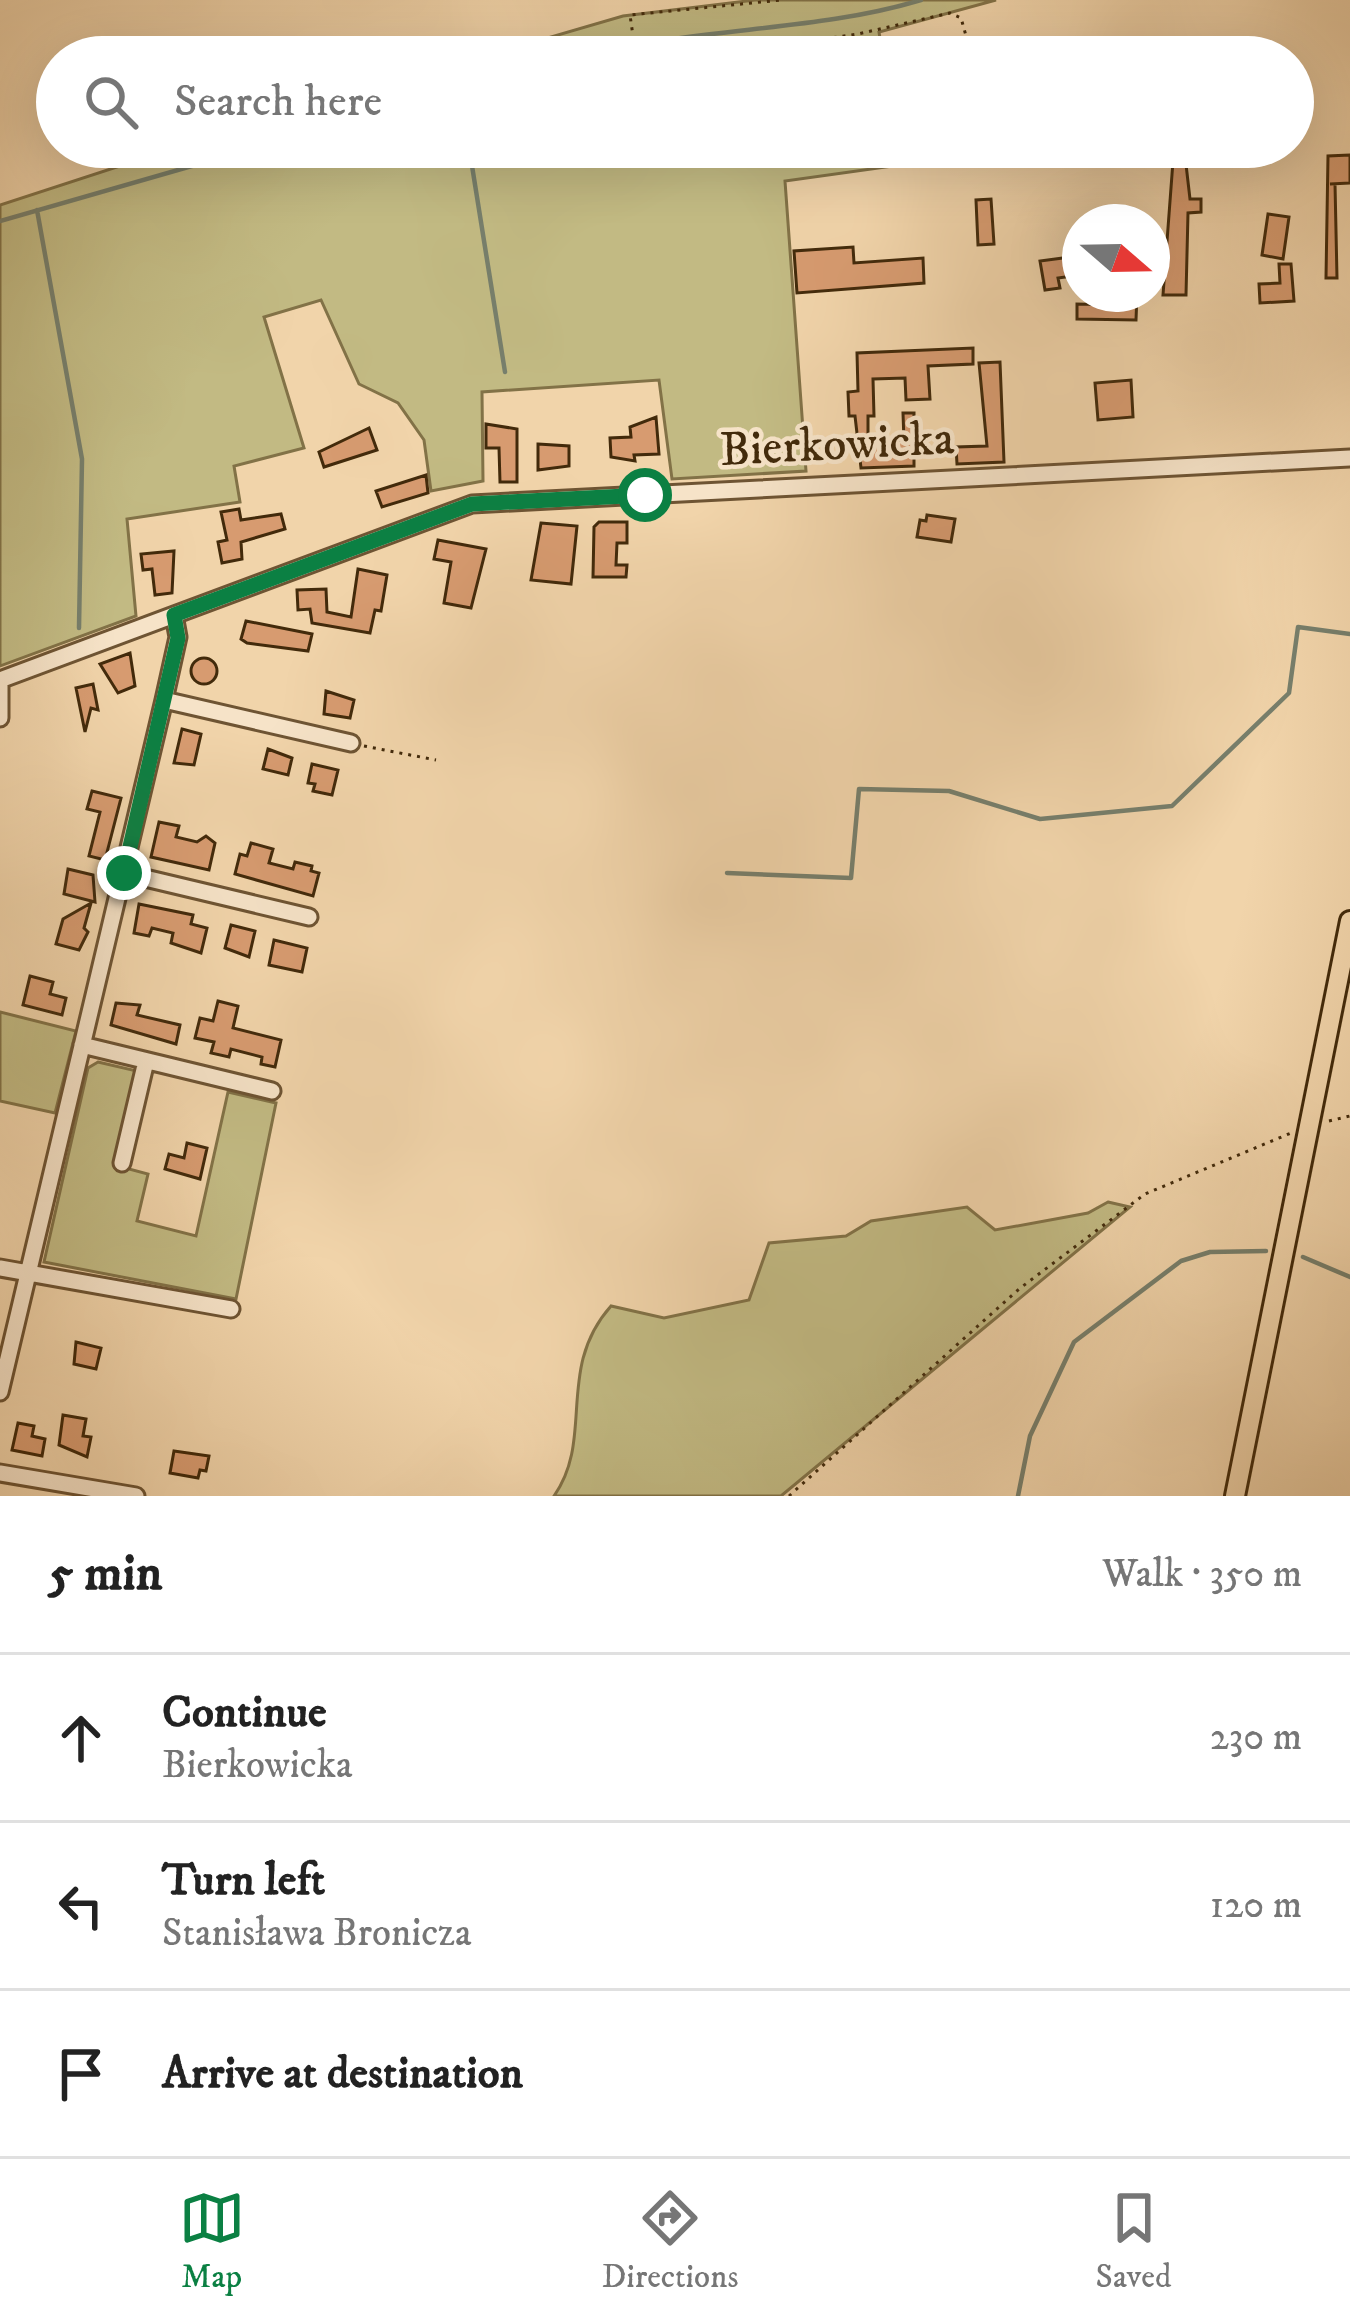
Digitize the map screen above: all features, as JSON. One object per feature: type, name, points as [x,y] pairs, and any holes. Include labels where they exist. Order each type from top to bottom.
[{"type":"main road","points":[[1234,1496],[1350,921]]},
{"type":"street","name":"Bierkowicka","points":[[0,683],[438,514],[492,501],[1350,458]]},
{"type":"street","points":[[0,1392],[178,638],[174,615]]},
{"type":"street","points":[[0,683],[0,718]]},
{"type":"street","points":[[164,700],[351,743]]},
{"type":"street","points":[[124,873],[309,917]]},
{"type":"street","points":[[82,1045],[272,1091]]},
{"type":"street","points":[[122,1163],[146,1061]]},
{"type":"street","points":[[0,1268],[231,1309]]},
{"type":"street","points":[[0,1473],[136,1496]]},
{"type":"path","points":[[633,36],[630,15],[782,0]]},
{"type":"path","points":[[844,36],[950,13],[961,19],[966,36]]},
{"type":"path","points":[[351,743],[436,760]]},
{"type":"path","points":[[789,1496],[1019,1289],[1144,1193],[1310,1126],[1350,1116]]},
{"type":"shaded area","points":[[755,0],[996,0],[879,32],[880,36],[554,36],[623,16]]},
{"type":"shaded area","points":[[114,168],[878,168],[785,181],[806,471],[672,479],[659,380],[482,392],[483,481],[431,491],[424,440],[398,403],[359,384],[321,300],[264,317],[304,448],[234,466],[240,502],[127,519],[136,616],[0,666],[0,205]]},
{"type":"shaded area","points":[[0,1012],[76,1031],[55,1113],[0,1101]]},
{"type":"shaded area","points":[[98,1062],[137,1071],[114,1165],[148,1174],[137,1221],[196,1236],[228,1092],[276,1103],[236,1299],[44,1262],[88,1068]]},
{"type":"shaded area","points":[[1108,1202],[1130,1207],[781,1496],[554,1496],[572,1451],[584,1354],[611,1306],[664,1318],[749,1300],[769,1243],[846,1236],[871,1221],[967,1207],[995,1230],[1088,1213]]},
{"type":"building","points":[[1350,155],[1350,183],[1330,184],[1335,184],[1337,278],[1326,278],[1328,156]]},
{"type":"building","points":[[1172,168],[1186,168],[1190,199],[1201,199],[1201,212],[1188,213],[1186,295],[1170,295]]},
{"type":"building","points":[[991,199],[994,244],[978,245],[976,200]]},
{"type":"building","points":[[1268,214],[1289,217],[1283,259],[1262,255]]},
{"type":"building","points":[[853,247],[854,263],[923,258],[924,283],[797,293],[794,251]]},
{"type":"building","points":[[1062,258],[1060,288],[1045,290],[1040,261]]},
{"type":"building","points":[[1279,264],[1291,264],[1294,301],[1260,303],[1259,284],[1280,283]]},
{"type":"building","points":[[1077,312],[1136,312],[1136,320],[1077,319]]},
{"type":"building","points":[[973,348],[973,364],[928,366],[930,399],[906,400],[905,378],[873,379],[874,416],[868,416],[868,442],[904,441],[903,413],[914,413],[914,466],[861,468],[848,392],[858,391],[857,353]]},
{"type":"building","points":[[1000,362],[1004,462],[957,464],[956,447],[987,446],[979,363]]},
{"type":"building","points":[[1131,380],[1133,417],[1098,420],[1095,383]]},
{"type":"building","points":[[656,417],[659,454],[634,455],[635,461],[611,457],[610,438],[631,437],[630,427]]},
{"type":"building","points":[[486,424],[517,429],[517,482],[500,482],[499,448],[486,448]]},
{"type":"building","points":[[369,428],[377,450],[324,467],[319,452]]},
{"type":"building","points":[[538,444],[569,446],[569,466],[538,470]]},
{"type":"building","points":[[426,475],[428,493],[382,507],[376,491]]},
{"type":"building","points":[[239,509],[241,520],[281,514],[285,529],[241,542],[242,559],[222,563],[218,542],[227,540],[221,512]]},
{"type":"building","points":[[927,515],[955,519],[951,542],[917,537],[920,520],[926,521]]},
{"type":"building","points":[[599,522],[627,522],[627,543],[617,543],[616,565],[627,565],[626,577],[593,577],[594,527]]},
{"type":"building","points":[[541,523],[577,526],[571,584],[531,580]]},
{"type":"building","points":[[438,540],[486,549],[471,608],[444,603],[451,562],[434,559]]},
{"type":"building","points":[[174,551],[172,593],[155,595],[152,569],[143,570],[141,554]]},
{"type":"building","points":[[358,569],[387,575],[381,611],[375,610],[370,633],[312,623],[310,609],[298,610],[297,590],[326,589],[327,612],[351,617]]},
{"type":"building","points":[[246,621],[312,634],[308,651],[247,643],[241,639]]},
{"type":"building","points":[[130,653],[135,686],[118,693],[100,664]]},
{"type":"building","points":[[204,658],[217,671],[204,684],[191,671]]},
{"type":"building","points":[[93,684],[98,710],[91,708],[85,732],[76,688]]},
{"type":"building","points":[[326,691],[354,700],[350,718],[324,714]]},
{"type":"building","points":[[182,729],[201,734],[194,765],[174,763]]},
{"type":"building","points":[[268,749],[292,758],[288,775],[263,769]]},
{"type":"building","points":[[312,764],[338,770],[332,795],[313,791],[315,784],[308,783]]},
{"type":"building","points":[[92,791],[121,798],[105,860],[89,856],[100,812],[87,809]]},
{"type":"building","points":[[159,822],[179,826],[176,837],[197,842],[206,836],[215,843],[209,870],[151,857]]},
{"type":"building","points":[[251,843],[273,849],[269,863],[293,869],[295,862],[312,866],[311,871],[319,873],[313,896],[235,874],[240,854],[247,856]]},
{"type":"building","points":[[68,869],[93,875],[95,902],[64,894]]},
{"type":"building","points":[[91,903],[84,928],[88,932],[79,950],[56,944],[63,919]]},
{"type":"building","points":[[139,904],[193,915],[191,924],[207,928],[201,953],[171,943],[173,933],[152,928],[149,936],[134,933]]},
{"type":"building","points":[[231,925],[255,931],[249,957],[225,948]]},
{"type":"building","points":[[274,940],[307,948],[302,972],[269,965]]},
{"type":"building","points":[[30,976],[53,982],[50,994],[66,998],[62,1015],[23,1005]]},
{"type":"building","points":[[218,1001],[238,1006],[233,1028],[281,1040],[275,1067],[261,1064],[262,1057],[231,1049],[229,1057],[211,1053],[214,1042],[195,1038],[200,1018],[213,1021]]},
{"type":"building","points":[[116,1003],[140,1005],[137,1015],[180,1025],[176,1044],[111,1025]]},
{"type":"building","points":[[187,1143],[207,1148],[200,1179],[165,1169],[169,1154],[184,1158]]},
{"type":"building","points":[[76,1342],[101,1348],[96,1369],[74,1364]]},
{"type":"building","points":[[63,1415],[86,1419],[83,1436],[91,1437],[87,1457],[59,1445]]},
{"type":"building","points":[[18,1423],[34,1426],[32,1436],[45,1439],[42,1456],[12,1450]]},
{"type":"building","points":[[174,1451],[209,1456],[206,1471],[200,1470],[198,1478],[170,1473]]},
{"type":"waterway","points":[[700,36],[838,18],[921,0]]},
{"type":"waterway","points":[[0,221],[185,168]]},
{"type":"waterway","points":[[472,168],[505,372]]},
{"type":"waterway","points":[[37,210],[82,459],[79,628]]},
{"type":"waterway","points":[[727,873],[851,878],[859,789],[949,791],[1040,819],[1172,806],[1289,693],[1298,627],[1350,634]]},
{"type":"waterway","points":[[1018,1496],[1030,1436],[1074,1342],[1181,1261],[1210,1252],[1266,1251]]},
{"type":"waterway","points":[[1303,1257],[1350,1277]]},
{"type":"route","points":[[124,873],[178,638],[174,615],[472,504],[645,495]]}]
